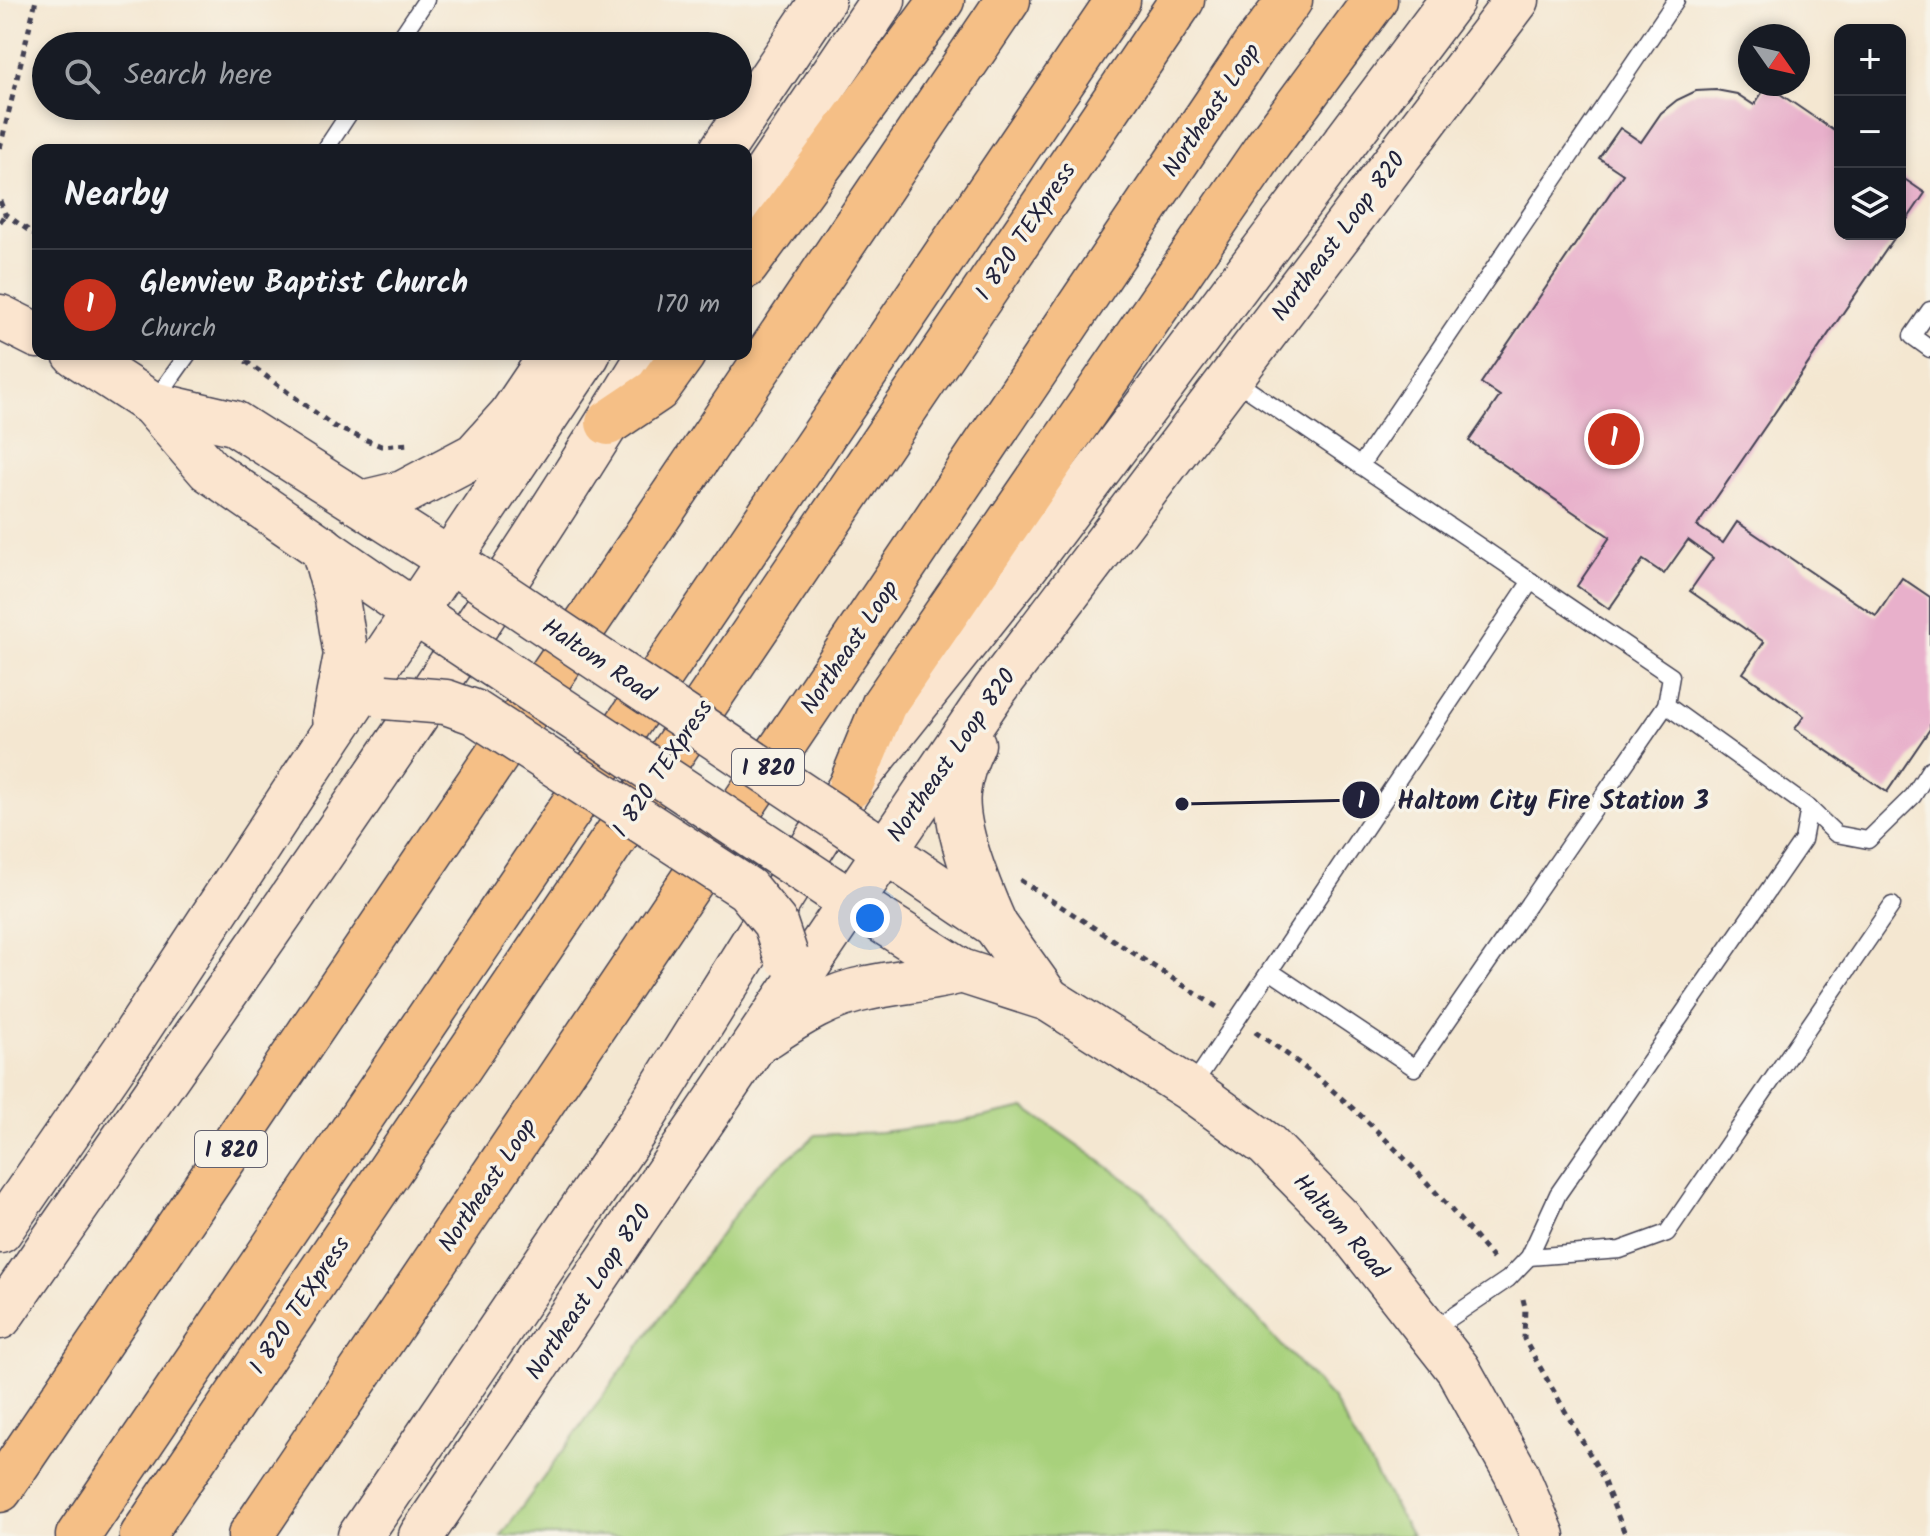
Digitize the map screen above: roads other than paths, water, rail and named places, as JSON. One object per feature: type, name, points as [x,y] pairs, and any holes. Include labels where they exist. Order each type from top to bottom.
[{"type":"highway","points":[[752,258],[942,0]]},
{"type":"highway","name":"I 820","points":[[0,1490],[1008,0]]},
{"type":"highway","points":[[78,1536],[1118,0]]},
{"type":"highway","name":"I 820 TEXpress","points":[[142,1536],[1182,0]]},
{"type":"highway","name":"Northeast Loop","points":[[250,1536],[1236,73],[1290,0]]},
{"type":"highway","points":[[850,787],[884,704],[1268,145],[1375,0]]},
{"type":"highway","points":[[608,423],[657,390],[679,360]]},
{"type":"main road","points":[[752,87],[823,0]]},
{"type":"main road","points":[[752,193],[883,0]]},
{"type":"main road","points":[[360,1536],[640,1123],[850,787],[1020,574],[1452,0]]},
{"type":"main road","name":"Northeast Loop 820","points":[[421,1536],[755,1044],[782,1002],[840,895],[874,844],[994,691],[1517,0]]},
{"type":"main road","points":[[696,144],[721,120]]},
{"type":"main road","points":[[724,144],[733,120]]},
{"type":"main road","points":[[0,317],[32,333]]},
{"type":"main road","name":"Haltom Road","points":[[84,360],[152,404],[209,470],[424,619],[840,895],[961,971],[1048,999],[1190,1089],[1267,1145],[1340,1219],[1458,1369],[1516,1473],[1543,1536]]},
{"type":"main road","points":[[361,503],[403,493],[475,455],[511,415],[548,360]]},
{"type":"main road","points":[[0,1231],[129,1044],[332,734],[424,619],[584,360]]},
{"type":"main road","points":[[0,1317],[381,767],[646,360]]},
{"type":"main road","name":"Haltom Road","points":[[152,404],[234,423],[459,566],[995,925],[1048,999]]},
{"type":"main road","points":[[323,548],[337,599],[346,655],[332,734]]},
{"type":"main road","points":[[994,691],[966,761],[958,795],[964,840],[981,894],[995,925]]},
{"type":"main road","points":[[332,734],[385,697],[446,702],[474,712],[747,889],[775,923],[786,956],[782,1002]]},
{"type":"main road","points":[[755,1044],[795,1017],[831,999],[867,988],[938,978],[961,971]]},
{"type":"lane","points":[[404,32],[426,0]]},
{"type":"lane","points":[[1360,466],[1676,0]]},
{"type":"lane","points":[[329,144],[345,120]]},
{"type":"lane","points":[[1930,310],[1912,336],[1930,349]]},
{"type":"lane","points":[[152,404],[184,360]]},
{"type":"lane","points":[[1231,378],[1671,676],[1666,705],[1415,1068],[1270,971]]},
{"type":"lane","points":[[1190,1089],[1531,581]]},
{"type":"lane","points":[[1666,705],[1809,808],[1836,834],[1868,840],[1913,796],[1930,769]]},
{"type":"lane","points":[[1429,1332],[1508,1279],[1529,1257],[1558,1194],[1803,840],[1809,808]]},
{"type":"lane","points":[[1529,1257],[1620,1250],[1667,1233],[1892,905]]},
{"type":"place","name":"Glenview Baptist Church","points":[[1614,439]]},
{"type":"place","name":"Haltom City Fire Station 3","points":[[1182,804]]}]
